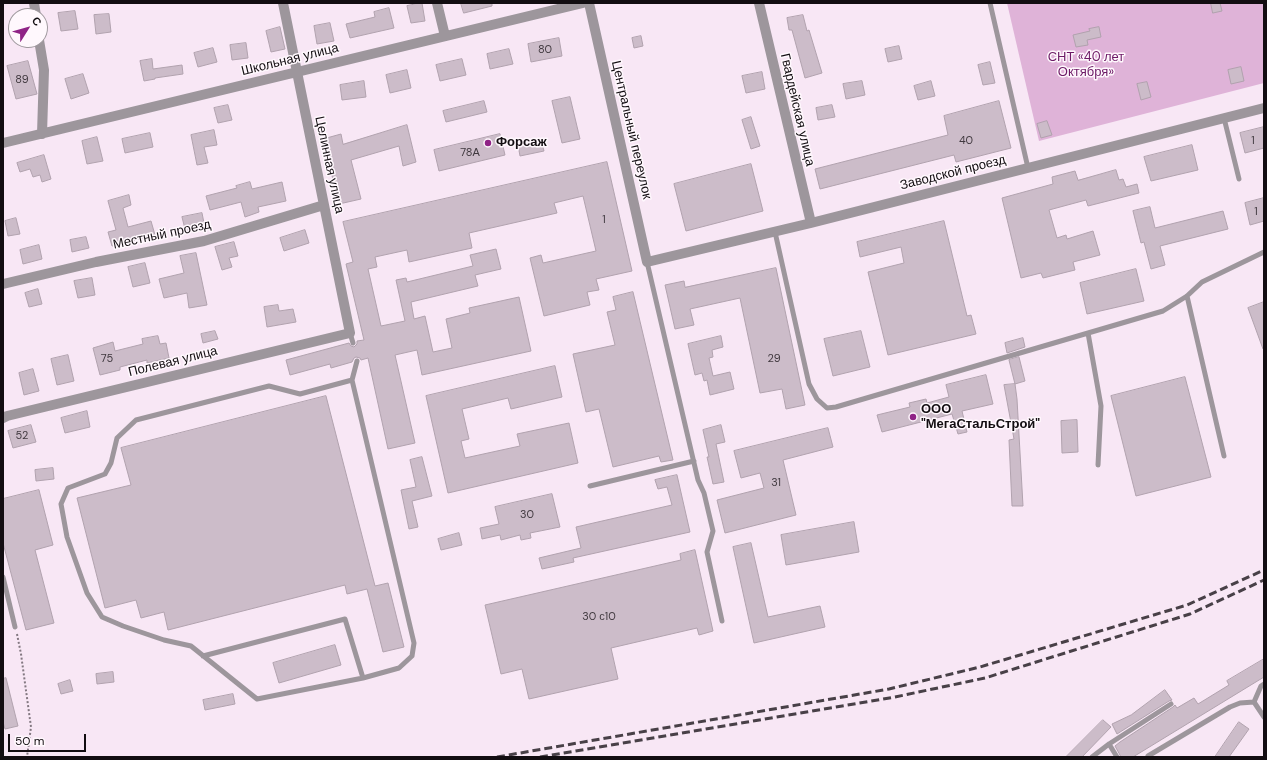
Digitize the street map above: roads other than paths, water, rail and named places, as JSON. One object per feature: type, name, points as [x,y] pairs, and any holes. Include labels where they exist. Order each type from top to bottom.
[{"type":"street","name":"Целинная улица","points":[[283,3],[351,338]]},
{"type":"street","points":[[437,3],[445,36]]},
{"type":"street","name":"Школьная улица","points":[[3,143],[583,3]]},
{"type":"street","name":"Центральный переулок","points":[[589,3],[648,262]]},
{"type":"street","name":"Гвардейская улица","points":[[759,3],[811,223]]},
{"type":"street","points":[[40,48],[44,70],[42,134]]},
{"type":"street","name":"Заводской проезд","points":[[648,262],[775,232],[1264,108]]},
{"type":"street","name":"Местный проезд","points":[[3,284],[96,262],[204,240],[324,206]]},
{"type":"street","name":"Полевая улица","points":[[3,418],[351,338]]},
{"type":"lane","points":[[990,3],[1028,168]]},
{"type":"lane","points":[[1224,118],[1239,179]]},
{"type":"lane","points":[[775,232],[809,384],[817,399],[827,408],[836,407],[1163,311],[1187,296],[1202,282],[1264,252]]},
{"type":"lane","points":[[648,262],[698,480],[704,493],[713,531],[707,552],[722,621]]},
{"type":"lane","points":[[1187,296],[1224,456]]},
{"type":"lane","points":[[1088,333],[1101,406],[1098,465]]},
{"type":"lane","points":[[352,380],[300,394],[269,386],[136,420],[117,438],[111,463],[105,474],[68,488],[61,504],[67,538],[87,593],[102,617],[164,640],[191,646],[257,699],[363,678],[399,668],[412,656],[414,643],[352,380],[357,361]]},
{"type":"lane","points":[[590,486],[694,461]]},
{"type":"lane","points":[[3,580],[15,627]]},
{"type":"lane","points":[[203,656],[345,619],[363,678]]},
{"type":"lane","points":[[1254,702],[1261,686],[1264,684]]},
{"type":"lane","points":[[1254,702],[1264,717]]},
{"type":"lane","points":[[1148,756],[1230,707],[1240,703],[1254,702]]},
{"type":"lane","points":[[1092,757],[1109,744],[1171,704]]},
{"type":"lane","points":[[1109,744],[1118,757]]},
{"type":"railway","points":[[497,757],[889,689],[980,667],[1187,605],[1264,570]]},
{"type":"railway","points":[[540,757],[895,697],[985,678],[1190,614],[1264,580]]},
{"type":"place","name":"Форсаж","points":[[488,143]]},
{"type":"place","name":"ООО \"МегаСтальСтрой\"","points":[[913,417]]},
{"type":"park label","name":"СНТ «40 лет Октября»","points":[[1086,66]]}]
